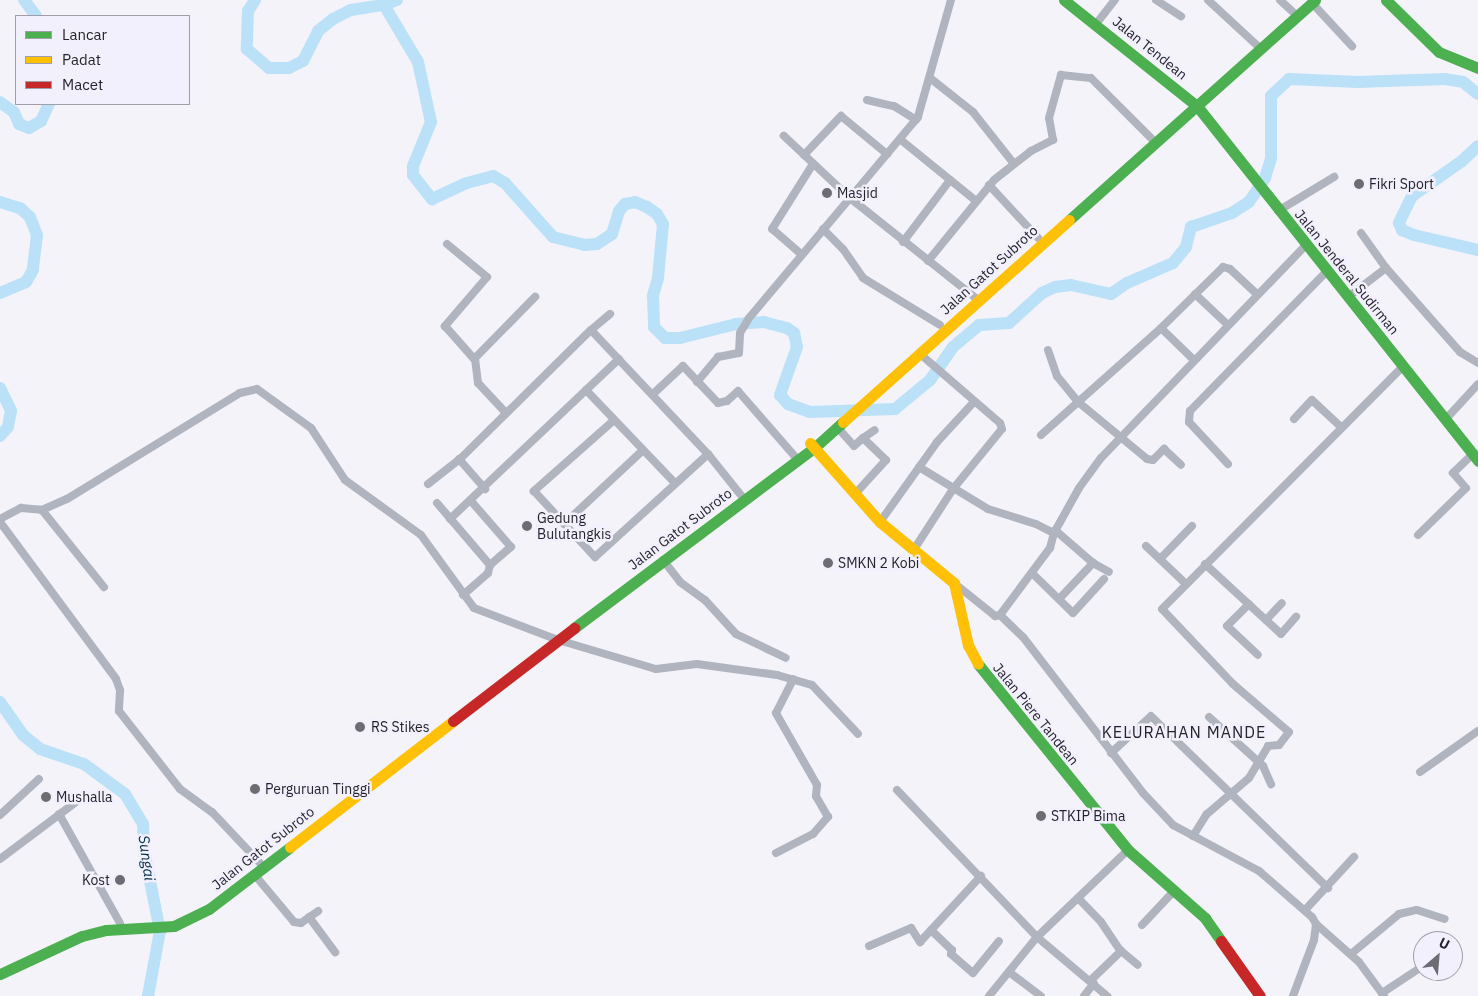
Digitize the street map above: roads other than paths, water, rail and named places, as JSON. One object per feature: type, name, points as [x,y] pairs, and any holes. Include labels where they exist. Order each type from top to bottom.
[{"type":"street","points":[[698,382],[718,358],[739,353],[740,333],[749,318],[801,254],[901,140],[916,120],[930,78],[951,0]]},
{"type":"street","name":"Jalan Tendean","points":[[1064,0],[1195,104]]},
{"type":"street","points":[[1096,24],[1115,0]]},
{"type":"street","points":[[1156,0],[1181,16]]},
{"type":"street","points":[[1208,0],[1258,46]]},
{"type":"street","points":[[1280,0],[1295,13]]},
{"type":"street","points":[[1386,0],[1439,52],[1478,68]]},
{"type":"street","points":[[1310,1],[1352,46]]},
{"type":"street","name":"Jalan Gatot Subroto","points":[[853,411],[940,325],[1070,214],[1310,1]]},
{"type":"street","points":[[928,262],[989,185],[1014,164],[1053,140],[1049,118],[1057,80],[1063,75],[1091,78],[1152,138]]},
{"type":"street","points":[[930,78],[973,112],[1014,164]]},
{"type":"street","points":[[867,100],[888,103],[916,120]]},
{"type":"street","name":"Jalan Gatot Subroto","points":[[0,969],[94,932],[172,923],[195,912],[257,869],[555,639],[812,446],[922,356],[975,297],[1038,238],[1070,214],[1152,138],[1195,104]]},
{"type":"street","name":"Jalan Jenderal Sudirman","points":[[1195,104],[1475,458]]},
{"type":"street","points":[[804,155],[840,116],[887,154]]},
{"type":"street","points":[[784,136],[850,198],[928,262],[975,297]]},
{"type":"street","points":[[901,140],[976,201]]},
{"type":"street","points":[[801,254],[772,229],[813,164]]},
{"type":"street","points":[[1278,211],[1334,177]]},
{"type":"street","points":[[903,242],[950,180]]},
{"type":"street","points":[[989,185],[1038,238]]},
{"type":"street","points":[[823,228],[843,249],[864,278],[940,325]]},
{"type":"street","points":[[1361,233],[1386,268],[1460,352],[1478,363]]},
{"type":"street","points":[[447,244],[487,277],[445,326],[474,360],[478,383],[506,413]]},
{"type":"street","points":[[1000,615],[1050,548],[1054,532],[1079,488],[1120,435],[1306,245]]},
{"type":"street","points":[[1041,435],[1161,328],[1225,267],[1258,294]]},
{"type":"street","points":[[1348,297],[1386,268]]},
{"type":"street","points":[[1228,464],[1189,422],[1190,411],[1326,272]]},
{"type":"street","points":[[1195,294],[1228,325]]},
{"type":"street","points":[[474,360],[477,354],[536,297]]},
{"type":"street","points":[[428,484],[459,459],[591,330],[610,314]]},
{"type":"street","points":[[1161,328],[1194,360]]},
{"type":"street","points":[[591,330],[708,454],[743,498]]},
{"type":"street","points":[[1048,350],[1057,376],[1077,401],[1150,461],[1164,449],[1181,465]]},
{"type":"street","points":[[913,551],[953,489],[1002,430],[1000,423],[973,403],[922,356]]},
{"type":"street","points":[[450,519],[485,490],[619,359]]},
{"type":"street","points":[[653,394],[683,366],[718,403],[727,401],[736,391],[742,393],[796,458]]},
{"type":"street","points":[[1193,836],[1208,814],[1250,778],[1268,746],[1279,745],[1289,732],[1233,684],[1162,608],[1340,426],[1403,366]]},
{"type":"street","points":[[1445,420],[1478,384]]},
{"type":"street","points":[[318,911],[300,923],[294,922],[257,869],[212,812],[180,788],[120,711],[120,690],[116,679],[0,521],[21,508],[42,510],[169,439],[240,393],[257,389],[311,428],[345,480],[421,535],[474,608],[555,639],[656,669],[697,664],[793,679],[817,688],[858,734]]},
{"type":"street","points":[[586,390],[613,421],[674,483]]},
{"type":"street","points":[[1294,419],[1312,400],[1340,426]]},
{"type":"street","points":[[880,522],[948,427],[973,403]]},
{"type":"street","points":[[613,421],[534,491],[595,557],[708,454]]},
{"type":"street","points":[[838,424],[854,446],[875,430]]},
{"type":"street","points":[[854,494],[886,460],[863,438]]},
{"type":"street","points":[[812,446],[880,522],[913,551],[995,616],[1000,615],[1023,637],[1111,753],[1158,809],[1178,828],[1216,845],[1259,871],[1306,909],[1316,924],[1351,954],[1383,994],[1413,973]]},
{"type":"street","points":[[564,524],[643,450]]},
{"type":"street","points":[[1418,535],[1466,488],[1453,473],[1475,458]]},
{"type":"street","points":[[459,459],[485,490]]},
{"type":"street","points":[[919,467],[988,509],[1036,524],[1054,532],[1093,563],[1109,572]]},
{"type":"street","name":"Jalan Gatot Subroto","points":[[555,639],[663,560],[743,498]]},
{"type":"street","points":[[463,595],[488,573],[490,565],[511,547],[471,501]]},
{"type":"street","points":[[437,503],[490,565]]},
{"type":"street","points":[[42,510],[104,587]]},
{"type":"street","points":[[1160,559],[1192,526]]},
{"type":"street","points":[[1146,546],[1186,584]]},
{"type":"street","points":[[663,560],[680,582],[705,600],[736,634],[786,658]]},
{"type":"street","points":[[1059,599],[1093,563]]},
{"type":"street","points":[[1205,564],[1281,634],[1296,617]]},
{"type":"street","points":[[1032,573],[1073,612],[1104,579]]},
{"type":"street","name":"Jalan Piere Tandean","points":[[954,582],[968,645],[975,661],[1128,850],[1205,918],[1260,996]]},
{"type":"street","points":[[1266,620],[1282,603]]},
{"type":"street","points":[[1248,604],[1227,626],[1258,655]]},
{"type":"street","points":[[776,852],[812,834],[828,816],[816,796],[817,784],[776,713],[793,679]]},
{"type":"street","points":[[1111,753],[1151,716],[1230,796],[1328,888]]},
{"type":"street","points":[[1209,717],[1265,769],[1271,784]]},
{"type":"street","points":[[1420,772],[1478,731]]},
{"type":"street","points":[[0,815],[39,779]]},
{"type":"street","points":[[897,790],[981,876],[1037,937],[1093,982],[1107,996]]},
{"type":"street","points":[[0,859],[84,796]]},
{"type":"street","points":[[59,814],[120,923]]},
{"type":"street","points":[[989,996],[1037,937],[1128,850]]},
{"type":"street","points":[[1306,909],[1328,888],[1354,857]]},
{"type":"street","points":[[869,946],[911,928],[920,942],[981,876]]},
{"type":"street","points":[[1142,925],[1175,890]]},
{"type":"street","points":[[1078,898],[1101,922],[1121,951],[1138,965]]},
{"type":"street","points":[[1351,954],[1399,914],[1417,910],[1445,918]]},
{"type":"street","points":[[309,918],[335,952]]},
{"type":"street","name":"Jalan Gatot Subroto","points":[[0,974],[73,932],[120,923],[142,925]]},
{"type":"street","points":[[1293,996],[1312,947],[1316,924]]},
{"type":"street","points":[[931,930],[952,950],[951,954],[973,973],[999,941]]},
{"type":"street","points":[[1084,996],[1093,982],[1121,951]]},
{"type":"street","points":[[1009,972],[1041,996]]},
{"type":"waterway","name":"Sungai","points":[[24,0],[35,15]]},
{"type":"waterway","name":"Sungai","points":[[255,0],[248,11],[247,49],[269,68],[289,68],[303,61],[318,31],[333,19],[351,10],[384,5]]},
{"type":"waterway","points":[[397,0],[384,5],[418,62],[431,122],[413,166],[413,175],[432,199],[467,183],[493,176],[505,183],[553,237],[584,245],[597,244],[612,234],[619,211],[625,204],[635,202],[647,207],[657,214],[663,224],[658,278],[653,296],[654,327],[665,338],[680,338],[736,324],[764,322],[787,328],[794,333],[797,347],[780,395],[788,404],[810,412],[895,409],[930,380],[953,347],[979,325],[1009,323],[1042,293],[1055,287],[1071,285],[1111,294],[1127,283],[1173,263],[1186,247],[1191,227],[1232,213],[1249,202],[1265,178],[1271,158],[1271,96],[1289,79],[1358,82],[1445,79],[1463,82],[1478,94]]},
{"type":"waterway","name":"Sungai","points":[[0,102],[14,112],[19,124],[29,128],[41,121],[49,105]]},
{"type":"waterway","points":[[1478,146],[1462,161],[1412,196],[1399,223],[1402,230],[1414,235],[1478,250]]},
{"type":"waterway","name":"Sungai","points":[[0,202],[20,208],[30,217],[37,235],[33,270],[26,282],[0,293]]},
{"type":"waterway","name":"Sungai","points":[[0,388],[11,411],[8,427],[0,436]]},
{"type":"waterway","name":"Sungai","points":[[0,702],[23,735],[40,749],[84,764],[125,794],[143,824],[144,851],[160,931],[148,996]]},
{"type":"place","name":"Fikri Sport","points":[[1359,184]]},
{"type":"place","name":"Masjid","points":[[827,193]]},
{"type":"place","name":"Gedung Bulutangkis","points":[[527,526]]},
{"type":"place","name":"SMKN 2 Kobi","points":[[828,563]]},
{"type":"place","name":"RS Stikes","points":[[360,727]]},
{"type":"place","name":"Perguruan Tinggi","points":[[255,789]]},
{"type":"place","name":"Mushalla","points":[[46,797]]},
{"type":"place","name":"STKIP Bima","points":[[1041,816]]},
{"type":"place","name":"Kost","points":[[120,880]]},
{"type":"district","name":"KELURAHAN MANDE","points":[[1184,732]]}]
